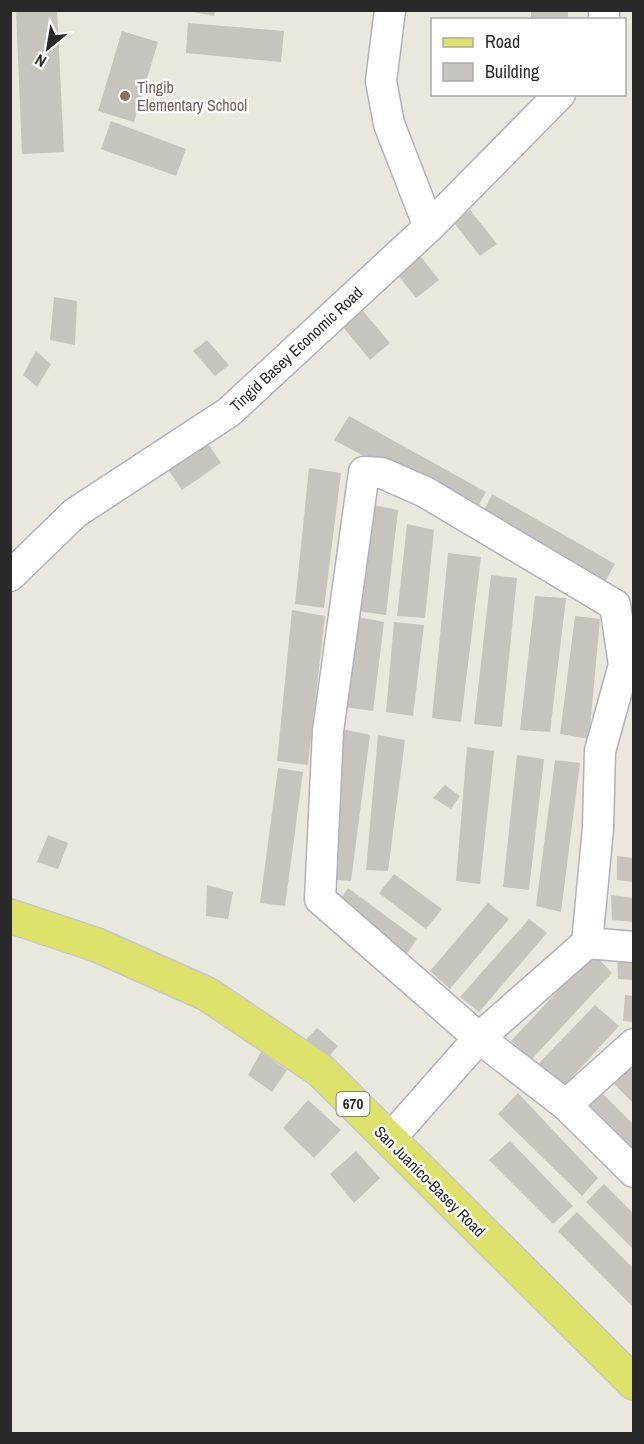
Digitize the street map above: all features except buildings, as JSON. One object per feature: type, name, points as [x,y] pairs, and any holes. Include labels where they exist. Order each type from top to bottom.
[{"type":"main road","name":"San Juanico-Basey Road","points":[[10,916],[97,945],[207,994],[320,1070],[633,1383]]},
{"type":"street","points":[[390,10],[381,81],[389,124],[429,227]]},
{"type":"street","name":"Tingid Basey Economic Road","points":[[10,576],[75,513],[229,412],[429,227],[558,96]]},
{"type":"street","points":[[389,1140],[479,1038],[587,943],[598,828],[600,751],[628,665],[615,605],[425,492],[382,473],[364,472],[328,730],[320,899],[479,1038],[566,1105],[633,1172]]},
{"type":"street","points":[[587,943],[633,947]]},
{"type":"street","points":[[566,1105],[633,1044]]},
{"type":"place","name":"Tingib Elementary School","points":[[125,96]]}]
